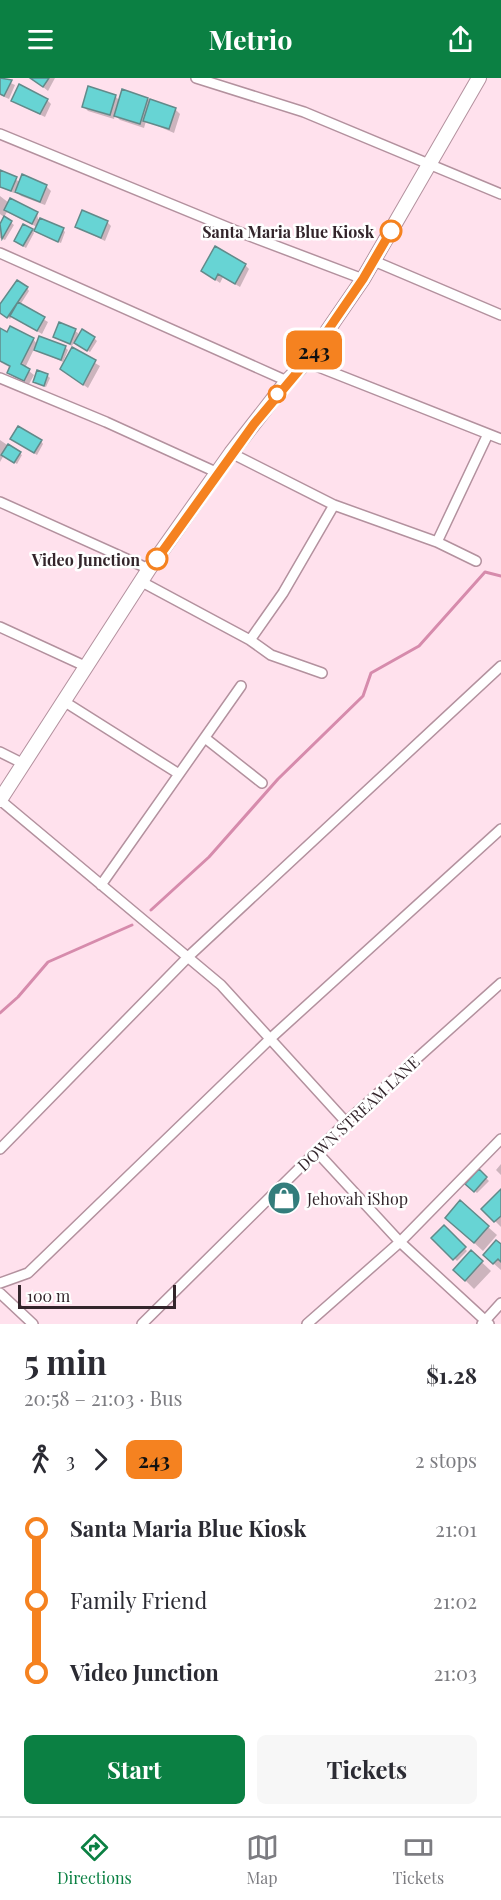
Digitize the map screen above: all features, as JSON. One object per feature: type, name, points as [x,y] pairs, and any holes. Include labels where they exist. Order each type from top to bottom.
[{"type":"main road","points":[[0,800],[149,569],[231,453],[287,381],[306,362],[363,279],[479,78]]},
{"type":"street","points":[[196,78],[304,112],[501,194]]},
{"type":"street","points":[[0,135],[234,230],[363,279]]},
{"type":"street","points":[[0,253],[287,381]]},
{"type":"street","points":[[374,261],[501,315]]},
{"type":"street","points":[[306,362],[501,439]]},
{"type":"street","points":[[0,378],[106,422],[218,473]]},
{"type":"street","points":[[437,542],[488,434]]},
{"type":"street","points":[[231,453],[334,505],[437,542],[476,561]]},
{"type":"street","points":[[0,502],[149,569]]},
{"type":"street","points":[[250,640],[283,593],[334,505]]},
{"type":"street","points":[[142,582],[250,640],[271,655],[322,673]]},
{"type":"street","points":[[0,627],[87,667]]},
{"type":"street","points":[[0,1149],[189,956],[501,666]]},
{"type":"street","points":[[101,885],[241,686]]},
{"type":"street","points":[[65,702],[179,774]]},
{"type":"street","points":[[204,738],[262,783]]},
{"type":"street","points":[[0,752],[24,764]]},
{"type":"street","points":[[0,800],[189,956],[272,1037],[346,1122]]},
{"type":"street","points":[[0,1283],[28,1273],[272,1037],[501,829]]},
{"type":"street","name":"DOWN STREAM LANE","points":[[142,1324],[346,1122],[501,983]]},
{"type":"street","points":[[307,1324],[400,1242],[501,1139]]},
{"type":"street","points":[[316,1151],[400,1242],[486,1323],[501,1303]]},
{"type":"street","points":[[0,1293],[33,1324]]},
{"type":"building","points":[[0,78],[12,80],[4,96],[0,94]]},
{"type":"building","points":[[30,78],[49,78],[43,87]]},
{"type":"building","points":[[19,84],[48,99],[40,114],[11,101]]},
{"type":"building","points":[[88,86],[116,95],[110,115],[82,107]]},
{"type":"building","points":[[122,89],[148,98],[140,124],[114,116]]},
{"type":"building","points":[[150,99],[176,108],[169,129],[143,121]]},
{"type":"building","points":[[0,170],[17,177],[11,191],[0,187]]},
{"type":"building","points":[[22,174],[47,185],[40,202],[15,192]]},
{"type":"building","points":[[10,198],[38,212],[32,224],[4,210]]},
{"type":"building","points":[[82,210],[108,221],[101,238],[75,227]]},
{"type":"building","points":[[4,216],[12,221],[2,239],[0,224]]},
{"type":"building","points":[[40,218],[64,228],[58,242],[34,231]]},
{"type":"building","points":[[23,224],[33,229],[23,246],[14,241]]},
{"type":"building","points":[[215,246],[246,264],[235,284],[218,274],[215,280],[201,271]]},
{"type":"building","points":[[17,280],[28,287],[7,318],[0,313],[0,304]]},
{"type":"building","points":[[18,302],[45,317],[37,331],[10,316]]},
{"type":"building","points":[[59,322],[76,329],[70,344],[53,337]]},
{"type":"building","points":[[10,326],[34,338],[21,364],[30,369],[24,381],[7,373],[10,366],[0,361],[0,328],[7,332]]},
{"type":"building","points":[[82,329],[95,337],[87,351],[74,343]]},
{"type":"building","points":[[39,336],[66,346],[61,360],[34,350]]},
{"type":"building","points":[[72,347],[96,360],[83,385],[60,369]]},
{"type":"building","points":[[37,370],[48,374],[44,386],[33,382]]},
{"type":"building","points":[[18,426],[42,440],[34,453],[10,439]]},
{"type":"building","points":[[8,444],[21,452],[14,463],[1,455]]},
{"type":"building","points":[[479,1169],[487,1177],[474,1192],[465,1184]]},
{"type":"building","points":[[501,1189],[501,1216],[494,1222],[481,1209]]},
{"type":"building","points":[[460,1200],[489,1226],[474,1243],[445,1218]]},
{"type":"building","points":[[444,1225],[466,1247],[453,1260],[431,1238]]},
{"type":"building","points":[[496,1240],[501,1244],[501,1262],[498,1259],[493,1264],[483,1255]]},
{"type":"building","points":[[471,1250],[483,1261],[465,1281],[453,1270]]},
{"type":"waterway","points":[[151,910],[209,857],[278,779],[363,696],[371,673],[419,646],[485,572],[501,576]]},
{"type":"waterway","points":[[0,1013],[18,997],[48,962],[132,925]]},
{"type":"bus line","name":"243","points":[[157,559],[231,453],[287,381],[306,362],[363,279],[391,231]]},
{"type":"place","name":"Santa Maria Blue Kiosk","points":[[391,231]]},
{"type":"place","name":"Video Junction","points":[[157,559]]},
{"type":"place","name":"Jehovah iShop","points":[[284,1198]]}]
